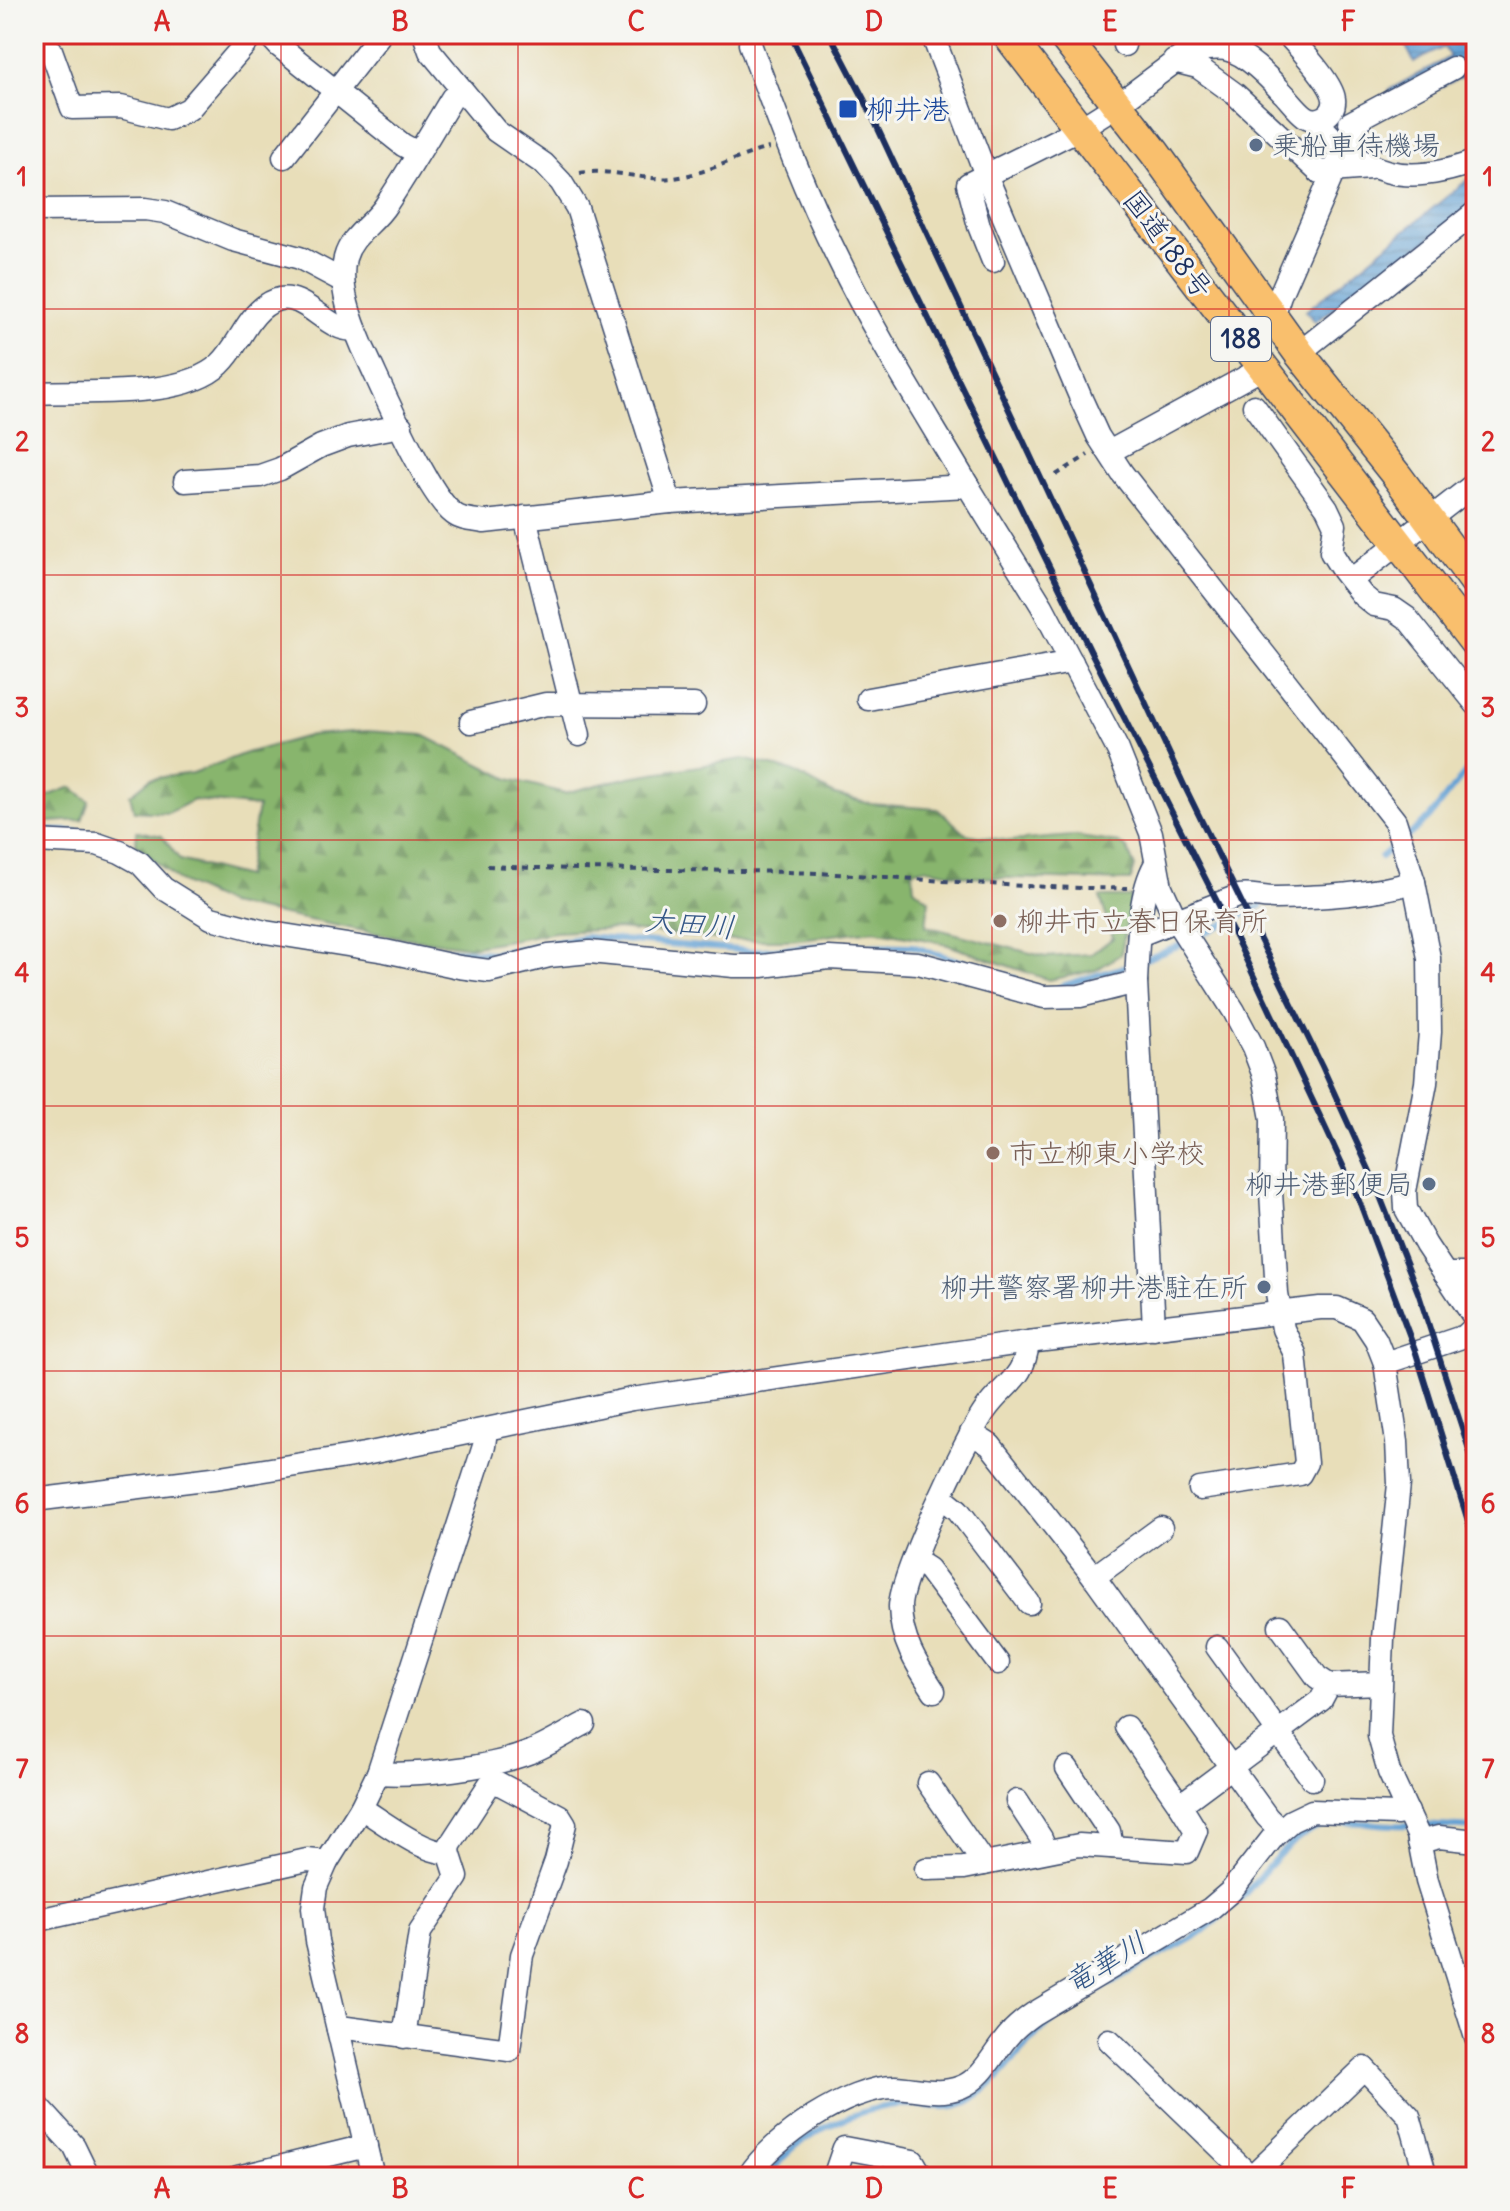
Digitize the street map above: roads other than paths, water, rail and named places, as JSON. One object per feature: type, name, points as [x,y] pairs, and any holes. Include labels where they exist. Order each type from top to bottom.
[{"type":"highway","name":"国道188号","points":[[1007,34],[1476,644]]},
{"type":"highway","name":"国道188号","points":[[1062,34],[1299,353],[1476,583]]},
{"type":"street","points":[[51,50],[72,108],[121,107],[168,119],[189,109],[254,34]]},
{"type":"street","points":[[268,34],[279,46],[418,153]]},
{"type":"street","points":[[424,34],[430,51],[496,131],[544,164],[561,182],[577,208],[670,502]]},
{"type":"street","points":[[932,34],[986,175],[1098,436],[1122,473],[1395,821],[1414,882],[1429,958],[1430,1032],[1426,1083],[1405,1191],[1406,1209],[1476,1320]]},
{"type":"street","points":[[993,261],[979,226],[968,184],[1079,129],[1117,105],[1181,56],[1203,34]]},
{"type":"street","points":[[1273,317],[1327,172],[1329,134],[1324,118],[1331,112],[1334,100],[1329,87],[1287,34]]},
{"type":"street","points":[[284,157],[378,37]]},
{"type":"street","points":[[751,39],[750,44],[796,169],[864,309],[1042,606],[1118,750],[1151,833],[1161,887],[1177,922],[1234,1011],[1264,1076],[1272,1119],[1271,1192],[1277,1294],[1283,1329],[1295,1354],[1306,1463],[1300,1474],[1200,1489]]},
{"type":"street","points":[[1181,56],[1214,48],[1227,49],[1238,55],[1274,84],[1305,116],[1370,168]]},
{"type":"street","points":[[1181,56],[1235,94],[1327,172],[1370,168],[1416,176],[1445,172],[1476,161]]},
{"type":"street","points":[[1329,134],[1453,68]]},
{"type":"street","points":[[461,91],[452,98],[385,207],[369,227],[351,241],[344,260],[343,281],[355,329],[401,426],[441,501],[456,516],[484,522],[670,502],[968,486]]},
{"type":"street","points":[[34,210],[145,209],[165,212],[233,240],[300,258],[343,281]]},
{"type":"street","points":[[1299,353],[1476,212]]},
{"type":"street","points":[[34,393],[167,387],[206,375],[221,364],[251,320],[276,300],[289,299],[342,328],[355,329]]},
{"type":"street","points":[[1109,452],[1263,368]]},
{"type":"street","points":[[1254,406],[1327,508],[1335,525],[1331,552],[1362,595],[1374,605],[1394,609],[1407,618],[1476,704]]},
{"type":"street","points":[[185,481],[260,476],[348,436],[401,426]]},
{"type":"street","points":[[1351,580],[1476,483]]},
{"type":"street","points":[[525,517],[579,735]]},
{"type":"street","points":[[868,699],[1072,662]]},
{"type":"street","points":[[471,722],[546,704],[694,705]]},
{"type":"street","points":[[34,841],[97,844],[120,852],[140,863],[163,888],[211,918],[265,932],[385,951],[459,967],[489,971],[549,956],[590,952],[734,966],[829,958],[918,963],[1044,997],[1080,996],[1137,960],[1177,922],[1238,896],[1253,894],[1271,898],[1363,893],[1385,891],[1414,882]]},
{"type":"street","points":[[1154,1328],[1137,960],[1148,876],[1156,862]]},
{"type":"street","points":[[1445,1274],[1466,1274],[1476,1279]]},
{"type":"street","points":[[34,1500],[236,1475],[365,1454],[632,1399],[1028,1342],[1320,1308],[1349,1312],[1362,1319],[1376,1340],[1385,1363],[1397,1442],[1399,1484],[1389,1562],[1379,1736],[1389,1772],[1415,1827],[1427,1881],[1476,2038]]},
{"type":"street","points":[[1385,1363],[1465,1336],[1476,1326]]},
{"type":"street","points":[[934,1691],[913,1658],[903,1633],[900,1603],[914,1560],[971,1433],[986,1408],[1018,1375],[1026,1362],[1028,1342]]},
{"type":"street","points":[[373,2177],[317,1941],[313,1908],[316,1887],[378,1773],[484,1446],[486,1430]]},
{"type":"street","points":[[971,1433],[990,1445],[1094,1577],[1267,1817],[1280,1830]]},
{"type":"street","points":[[942,1497],[958,1510],[1029,1603]]},
{"type":"street","points":[[1094,1577],[1161,1528]]},
{"type":"street","points":[[914,1560],[928,1569],[998,1663]]},
{"type":"street","points":[[1280,1626],[1317,1677],[1329,1685],[1380,1683]]},
{"type":"street","points":[[1217,1647],[1312,1779]]},
{"type":"street","points":[[1180,1805],[1321,1700],[1329,1685]]},
{"type":"street","points":[[378,1773],[397,1774],[491,1763],[528,1753],[584,1724]]},
{"type":"street","points":[[926,1869],[964,1868],[1079,1845],[1187,1852],[1196,1831],[1126,1727]]},
{"type":"street","points":[[1067,1768],[1109,1831],[1112,1847]]},
{"type":"street","points":[[338,2029],[509,2050],[522,1955],[556,1861],[565,1824],[560,1816],[498,1783],[489,1785],[450,1845],[449,1852],[457,1877],[420,1932],[404,2037]]},
{"type":"street","points":[[928,1783],[984,1864]]},
{"type":"street","points":[[1017,1801],[1046,1850]]},
{"type":"street","points":[[361,1808],[426,1848],[439,1854],[449,1852]]},
{"type":"street","points":[[748,2177],[769,2150],[788,2133],[871,2090],[894,2087],[948,2091],[965,2086],[984,2069],[1008,2035],[1033,2014],[1210,1909],[1231,1891],[1280,1830],[1312,1811],[1397,1814],[1415,1827],[1439,1837],[1476,1841]]},
{"type":"street","points":[[34,1921],[307,1860],[327,1862]]},
{"type":"street","points":[[1109,2040],[1251,2177],[1364,2068],[1409,2116],[1426,2177]]},
{"type":"street","points":[[34,2102],[74,2146],[89,2177]]},
{"type":"street","points":[[238,2177],[366,2146]]},
{"type":"street","points":[[834,2177],[844,2148],[913,2161],[919,2177]]},
{"type":"water","points":[[1400,34],[1476,34],[1476,82],[1461,77],[1398,108],[1389,90],[1450,57],[1444,47],[1414,62]]},
{"type":"water","points":[[1476,173],[1476,204],[1315,322],[1306,311]]},
{"type":"waterway","name":"大田川","points":[[1407,837],[1429,818],[1476,759]]},
{"type":"waterway","name":"大田川","points":[[34,830],[82,832]]},
{"type":"waterway","name":"大田川","points":[[1381,857],[1395,845]]},
{"type":"waterway","name":"大田川","points":[[1141,961],[1261,906]]},
{"type":"waterway","name":"大田川","points":[[426,949],[493,953],[585,937],[750,951],[828,945],[912,946],[1015,978]]},
{"type":"waterway","name":"大田川","points":[[1061,986],[1130,965]]},
{"type":"waterway","name":"竜華川","points":[[770,2177],[791,2150],[844,2119],[897,2105],[960,2105],[980,2094],[1042,2030],[1067,2011],[1202,1932],[1235,1904],[1282,1852],[1302,1835],[1335,1823],[1409,1825]]},
{"type":"waterway","name":"竜華川","points":[[1420,1825],[1476,1828]]},
{"type":"railway","points":[[790,34],[1090,650],[1240,947],[1358,1198],[1416,1353],[1476,1547]]},
{"type":"railway","points":[[830,34],[865,101],[1184,785],[1322,1066],[1372,1176],[1419,1295],[1476,1471]]},
{"type":"place","name":"柳井港","points":[[848,109]]},
{"type":"place","name":"乗船車待機場","points":[[1256,145]]},
{"type":"place","name":"柳井市立春日保育所","points":[[1000,921]]},
{"type":"place","name":"市立柳東小学校","points":[[993,1153]]},
{"type":"place","name":"柳井港郵便局","points":[[1429,1184]]},
{"type":"place","name":"柳井警察署柳井港駐在所","points":[[1264,1287]]}]
